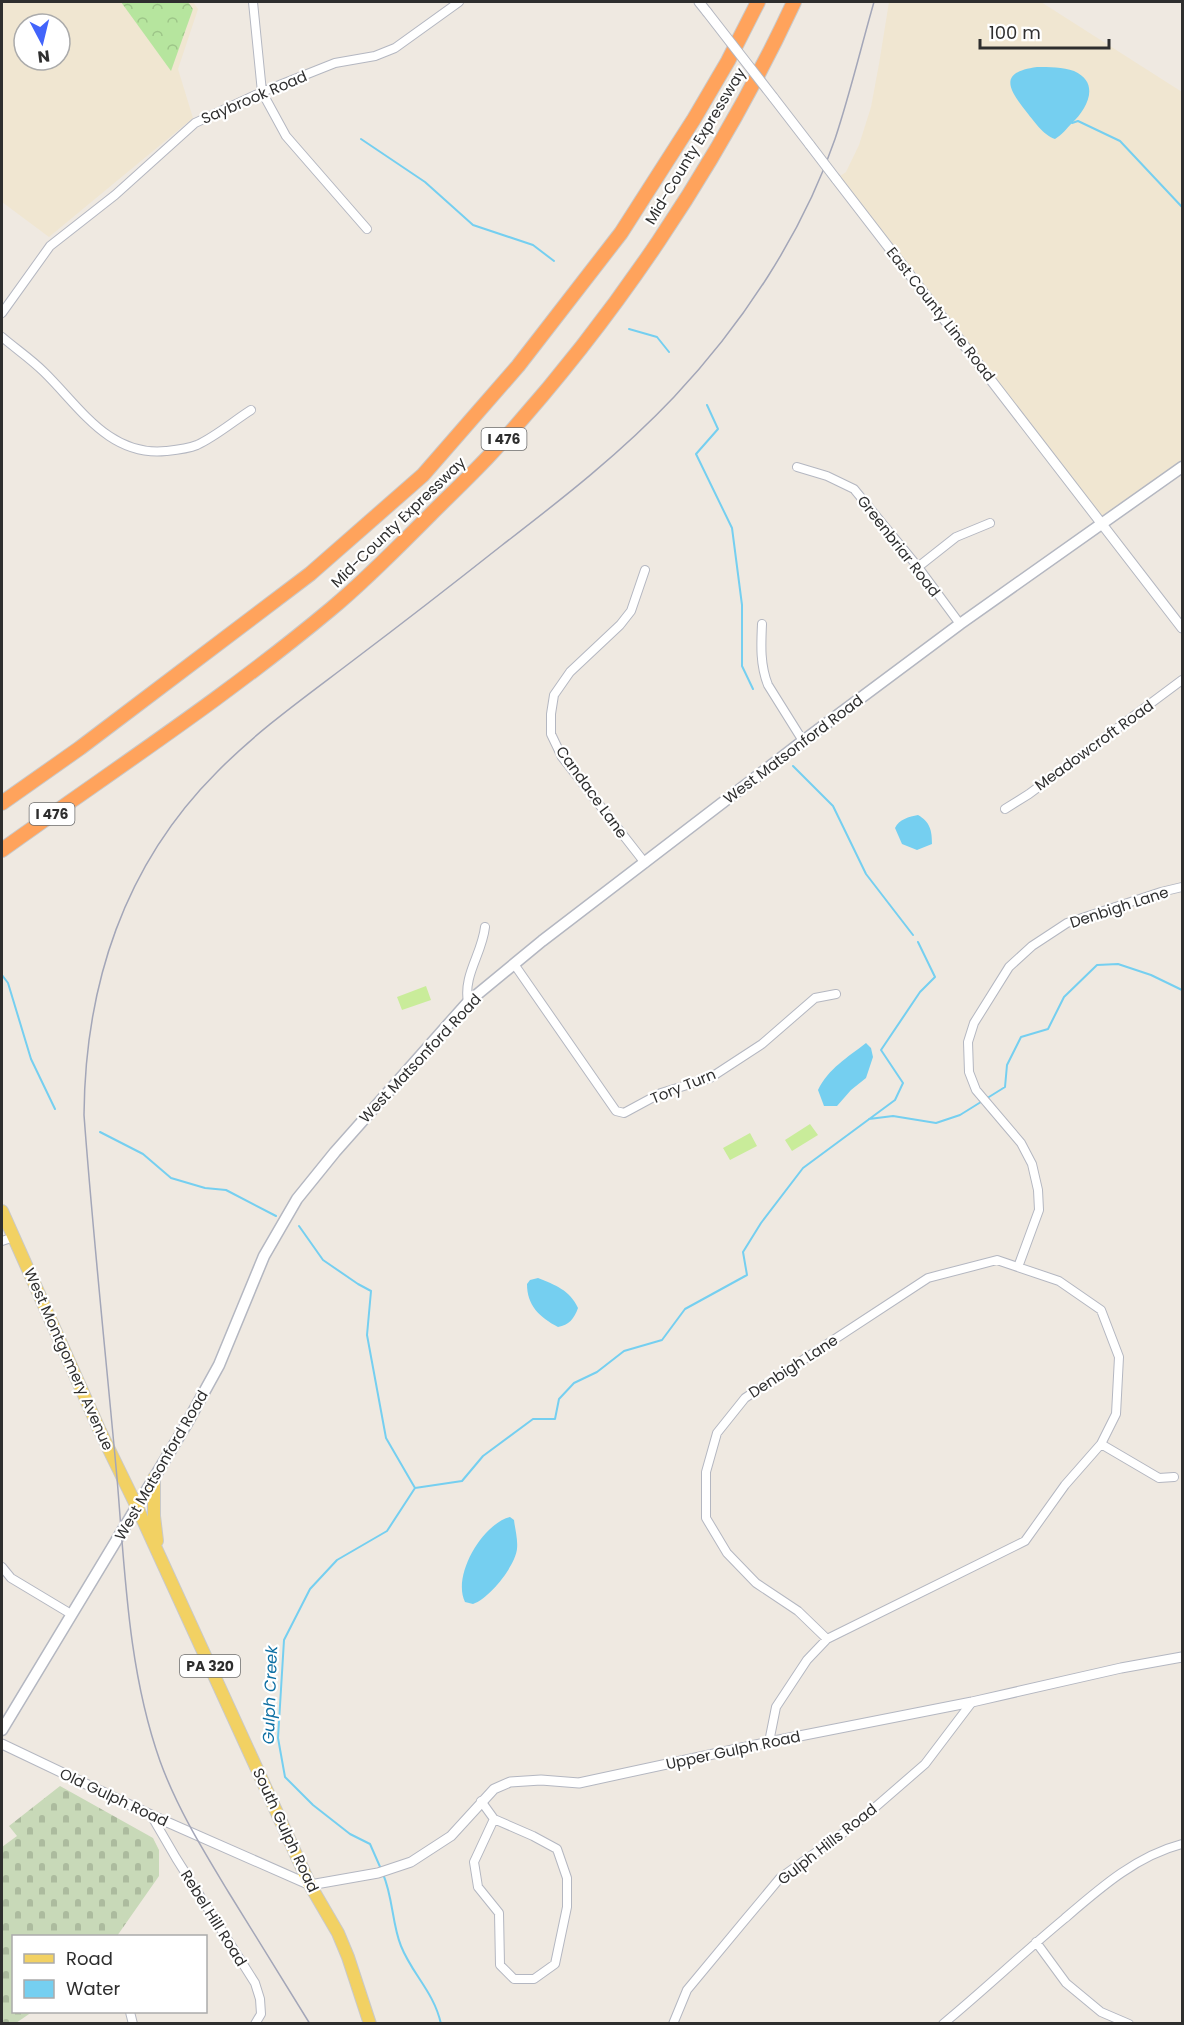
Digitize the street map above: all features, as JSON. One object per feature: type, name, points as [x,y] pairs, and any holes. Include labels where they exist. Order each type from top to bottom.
[{"type":"highway","name":"Mid-County Expressway","points":[[2,803],[90,741],[310,574],[423,475],[518,366],[621,233],[700,109],[758,2]]},
{"type":"highway","name":"Mid-County Expressway","points":[[2,850],[267,661],[396,549],[487,458],[544,393],[590,335],[672,220],[726,132],[794,2]]},
{"type":"main road","name":"West Matsonford Road","points":[[2,1730],[137,1507],[219,1365],[264,1256],[303,1190],[468,1002],[803,741],[960,624],[1182,467]]},
{"type":"main road","name":"West Montgomery Avenue","points":[[2,1211],[8,1239],[137,1507]]},
{"type":"main road","points":[[154,1478],[154,1516],[158,1554]]},
{"type":"main road","name":"South Gulph Road","points":[[137,1507],[310,1885],[338,1933],[370,2024]]},
{"type":"street","points":[[253,2],[262,92],[286,136],[367,229]]},
{"type":"street","name":"Saybrook Road","points":[[2,313],[50,246],[114,195],[195,123],[262,92],[335,63],[375,56],[395,48],[459,2]]},
{"type":"street","name":"East County Line Road","points":[[699,2],[1182,628]]},
{"type":"street","points":[[2,337],[43,371],[91,423],[117,442],[136,449],[158,452],[180,450],[198,445],[251,410]]},
{"type":"street","name":"Greenbriar Road","points":[[797,467],[827,476],[854,489],[918,567],[960,624]]},
{"type":"street","points":[[918,567],[956,537],[990,523]]},
{"type":"street","name":"Candace Lane","points":[[645,570],[631,611],[620,625],[570,672],[554,695],[551,714],[551,734],[562,757],[645,862]]},
{"type":"street","points":[[762,624],[761,662],[764,676],[803,741]]},
{"type":"street","name":"Meadowcroft Road","points":[[1005,809],[1029,794],[1182,680]]},
{"type":"street","name":"Denbigh Lane","points":[[1018,1267],[1039,1210],[1038,1190],[1032,1164],[1022,1143],[976,1090],[969,1071],[968,1042],[974,1023],[1009,967],[1032,945],[1067,923],[1182,887]]},
{"type":"street","points":[[468,1002],[466,990],[469,976],[480,951],[485,927]]},
{"type":"street","name":"Tory Turn","points":[[514,964],[616,1112],[624,1113],[661,1093],[710,1078],[762,1044],[815,998],[836,994]]},
{"type":"street","name":"Denbigh Lane","points":[[769,1742],[776,1707],[807,1660],[827,1639],[1025,1540],[1065,1485],[1101,1444],[1116,1414],[1119,1357],[1101,1310],[1059,1281],[997,1260],[928,1278],[745,1398],[717,1432],[706,1472],[706,1518],[727,1553],[756,1583],[798,1611],[827,1639]]},
{"type":"street","points":[[1101,1444],[1159,1478],[1174,1477]]},
{"type":"street","points":[[2,1567],[11,1578],[71,1614]]},
{"type":"street","name":"Upper Gulph Road","points":[[310,1885],[383,1872],[411,1862],[451,1836],[494,1789],[510,1782],[541,1780],[579,1783],[1182,1657]]},
{"type":"street","name":"Gulph Hills Road","points":[[672,2024],[687,1990],[780,1878],[857,1822],[925,1764],[972,1702]]},
{"type":"street","name":"Old Gulph Road","points":[[2,1744],[151,1815],[310,1885]]},
{"type":"street","points":[[481,1801],[494,1819],[557,1849],[567,1878],[567,1907],[555,1964],[534,1979],[514,1979],[500,1965],[499,1913],[478,1887],[474,1862],[494,1819]]},
{"type":"street","name":"Rebel Hill Road","points":[[151,1815],[255,1983],[260,1999],[261,2014],[255,2024]]},
{"type":"street","points":[[943,2024],[1036,1942],[1128,1868],[1157,1852],[1182,1844]]},
{"type":"street","points":[[1036,1942],[1066,1983],[1101,2012],[1129,2024]]},
{"type":"shaded area","points":[[2,2],[193,2],[198,9],[178,69],[193,118],[49,237],[2,202]]},
{"type":"shaded area","points":[[889,2],[1041,2],[1182,92],[1182,467],[1101,523],[836,179],[846,172],[859,145],[871,107]]},
{"type":"green space","points":[[121,2],[188,2],[193,9],[171,71]]},
{"type":"green space","points":[[426,986],[431,1000],[402,1010],[397,997]]},
{"type":"green space","points":[[810,1124],[818,1135],[792,1151],[785,1140]]},
{"type":"green space","points":[[750,1133],[757,1146],[730,1160],[723,1148]]},
{"type":"green space","points":[[60,1786],[153,1838],[159,1850],[159,1876],[118,1935],[12,1935],[12,2013],[31,2013],[16,2023],[2,2023],[2,1847],[17,1836],[9,1826]]},
{"type":"water","points":[[1037,67],[1074,71],[1087,82],[1089,89],[1086,104],[1078,117],[1055,139],[1047,135],[1035,123],[1011,88],[1012,77],[1025,69]]},
{"type":"water","points":[[918,815],[930,827],[932,844],[917,850],[902,844],[895,828],[902,820]]},
{"type":"water","points":[[866,1043],[871,1048],[873,1057],[866,1078],[837,1106],[824,1106],[818,1090],[822,1082],[839,1064]]},
{"type":"water","points":[[538,1278],[561,1289],[575,1302],[578,1308],[568,1323],[558,1327],[535,1310],[529,1298],[527,1284],[530,1280]]},
{"type":"water","points":[[510,1517],[514,1520],[517,1542],[512,1564],[501,1581],[480,1601],[473,1604],[465,1602],[462,1591],[463,1579],[472,1552],[489,1530]]},
{"type":"waterway","points":[[1072,123],[1078,121],[1120,141],[1182,207]]},
{"type":"waterway","points":[[361,139],[425,182],[473,225],[533,245],[554,261]]},
{"type":"waterway","points":[[629,329],[657,337],[669,352]]},
{"type":"waterway","points":[[707,405],[718,429],[696,454],[732,528],[742,605],[742,666],[753,689]]},
{"type":"waterway","points":[[793,766],[833,806],[866,874],[913,935]]},
{"type":"waterway","name":"Gulph Creek","points":[[381,1869],[370,1844],[350,1834],[313,1805],[285,1777],[278,1738],[284,1640],[310,1589],[337,1560],[387,1531],[415,1488],[462,1481],[483,1456],[533,1419],[555,1419],[559,1399],[574,1383],[597,1372],[624,1351],[662,1340],[685,1309],[747,1275],[743,1252],[761,1223],[803,1168],[895,1100],[903,1083],[881,1050],[920,992],[935,977],[918,942]]},
{"type":"waterway","name":"Gulph Creek","points":[[869,1119],[893,1116],[936,1123],[960,1115],[1005,1087],[1007,1065],[1021,1037],[1048,1029],[1064,997],[1097,965],[1118,964],[1151,975],[1182,990]]},
{"type":"waterway","points":[[2,975],[8,983],[31,1059],[55,1109]]},
{"type":"waterway","points":[[100,1132],[143,1154],[171,1178],[205,1188],[226,1190],[276,1216]]},
{"type":"waterway","points":[[299,1226],[323,1260],[371,1291],[367,1335],[386,1438],[415,1488]]},
{"type":"waterway","name":"Gulph Creek","points":[[383,1874],[401,1946],[433,2002],[441,2024]]},
{"type":"tram line","points":[[310,2024],[219,1877],[182,1812],[160,1761],[149,1727],[134,1657],[84,1115],[86,1067],[92,1020],[102,974],[116,930],[134,887],[157,847],[185,808],[217,772],[284,713],[447,589],[590,475],[654,418],[723,340],[746,309],[788,243],[822,174],[851,88],[874,2]]}]
